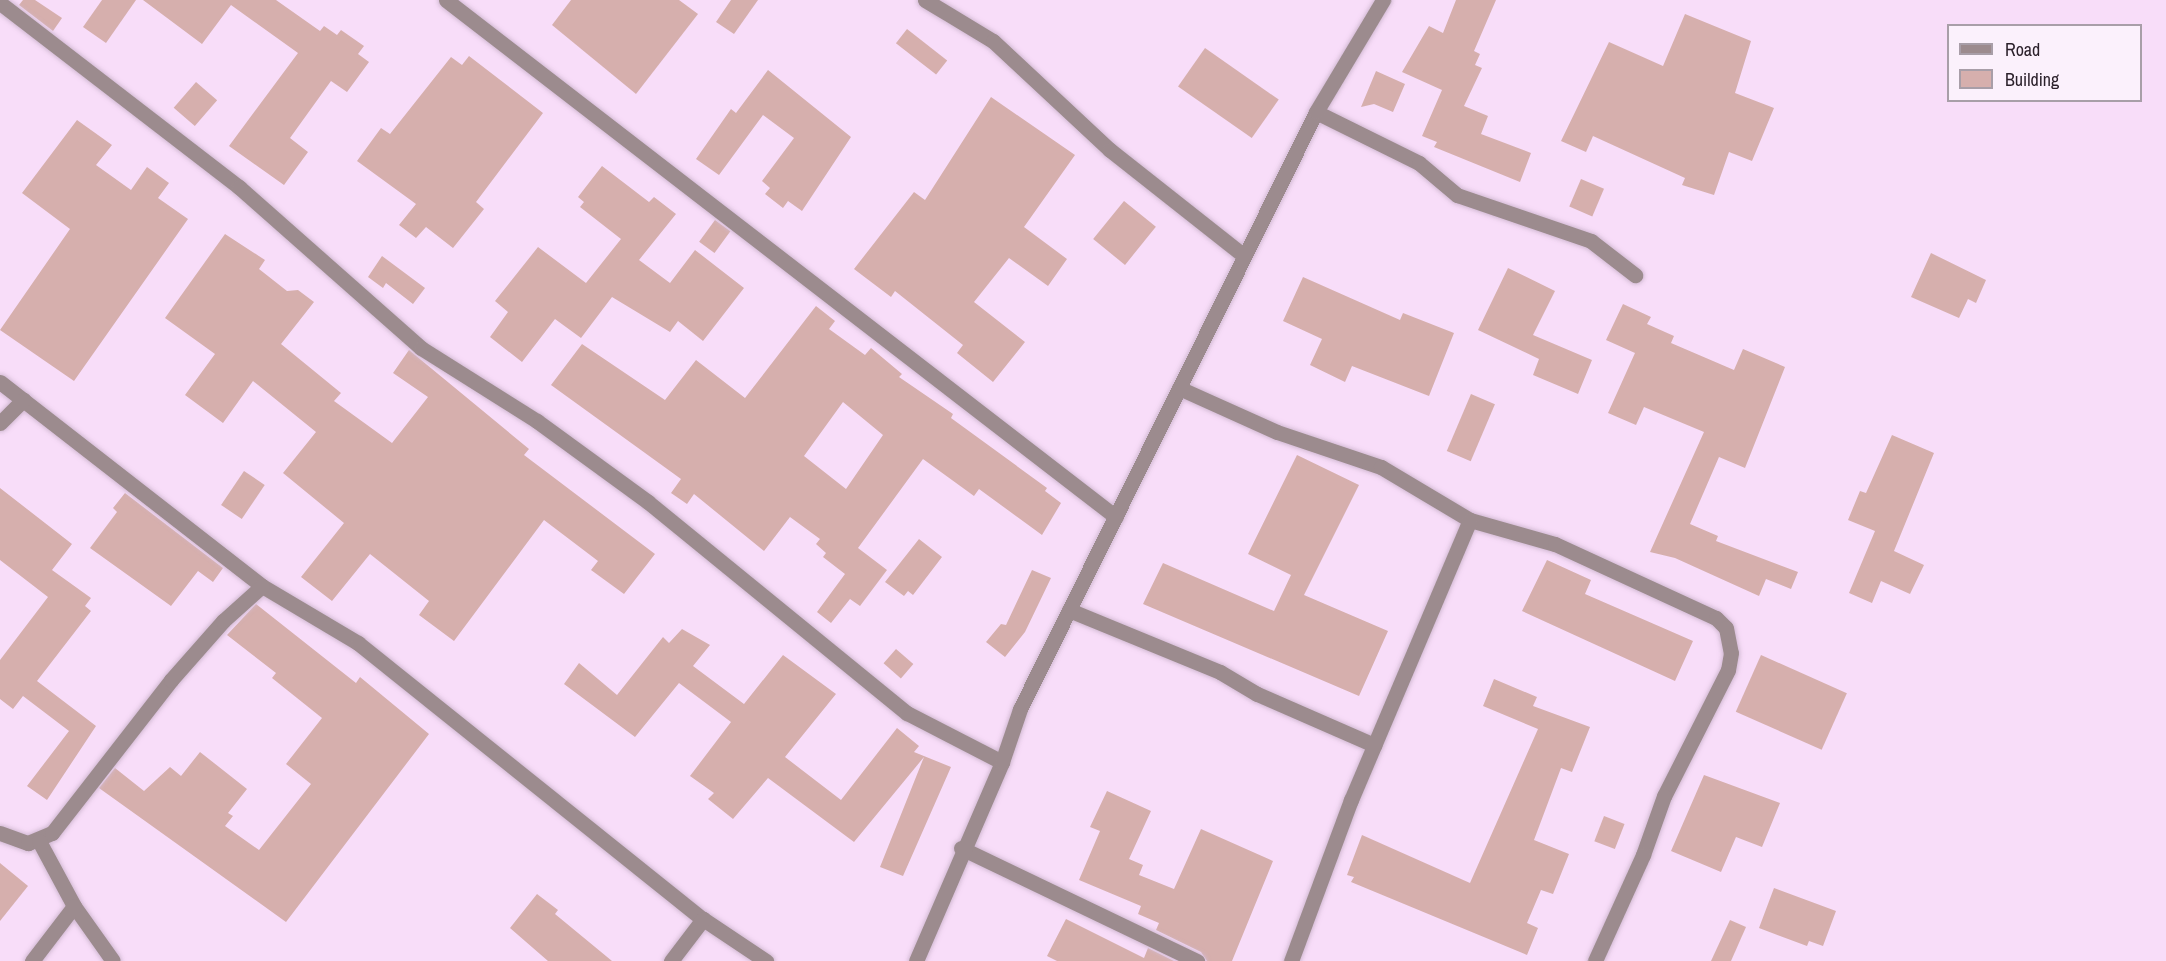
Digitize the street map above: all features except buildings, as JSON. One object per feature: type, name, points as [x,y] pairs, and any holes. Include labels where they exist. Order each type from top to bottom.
[{"type":"street","points":[[446,0],[1116,517]]},
{"type":"street","points":[[925,0],[993,41],[1110,150],[1243,255]]},
{"type":"street","points":[[916,961],[961,848],[1002,762],[1020,709],[1243,255],[1316,112],[1383,0]]},
{"type":"street","points":[[0,3],[239,187],[421,348],[537,421],[648,502],[907,713],[1002,762]]},
{"type":"street","points":[[1316,112],[1419,163],[1456,195],[1591,241],[1635,275]]},
{"type":"street","points":[[0,382],[262,586],[358,643],[703,919],[766,961]]},
{"type":"street","points":[[1179,388],[1277,432],[1381,467],[1470,520],[1555,544],[1716,618],[1730,641],[1731,653],[1722,686],[1664,796],[1643,855],[1594,961]]},
{"type":"street","points":[[0,423],[23,400]]},
{"type":"street","points":[[1291,961],[1374,745],[1470,520]]},
{"type":"street","points":[[0,833],[28,843],[39,841],[56,829],[105,760],[201,647],[262,586]]},
{"type":"street","points":[[1069,610],[1220,672],[1374,745]]},
{"type":"street","points":[[39,841],[74,906],[112,961]]},
{"type":"street","points":[[961,848],[1197,961]]},
{"type":"street","points":[[32,961],[74,906]]},
{"type":"street","points":[[671,961],[703,919]]}]
